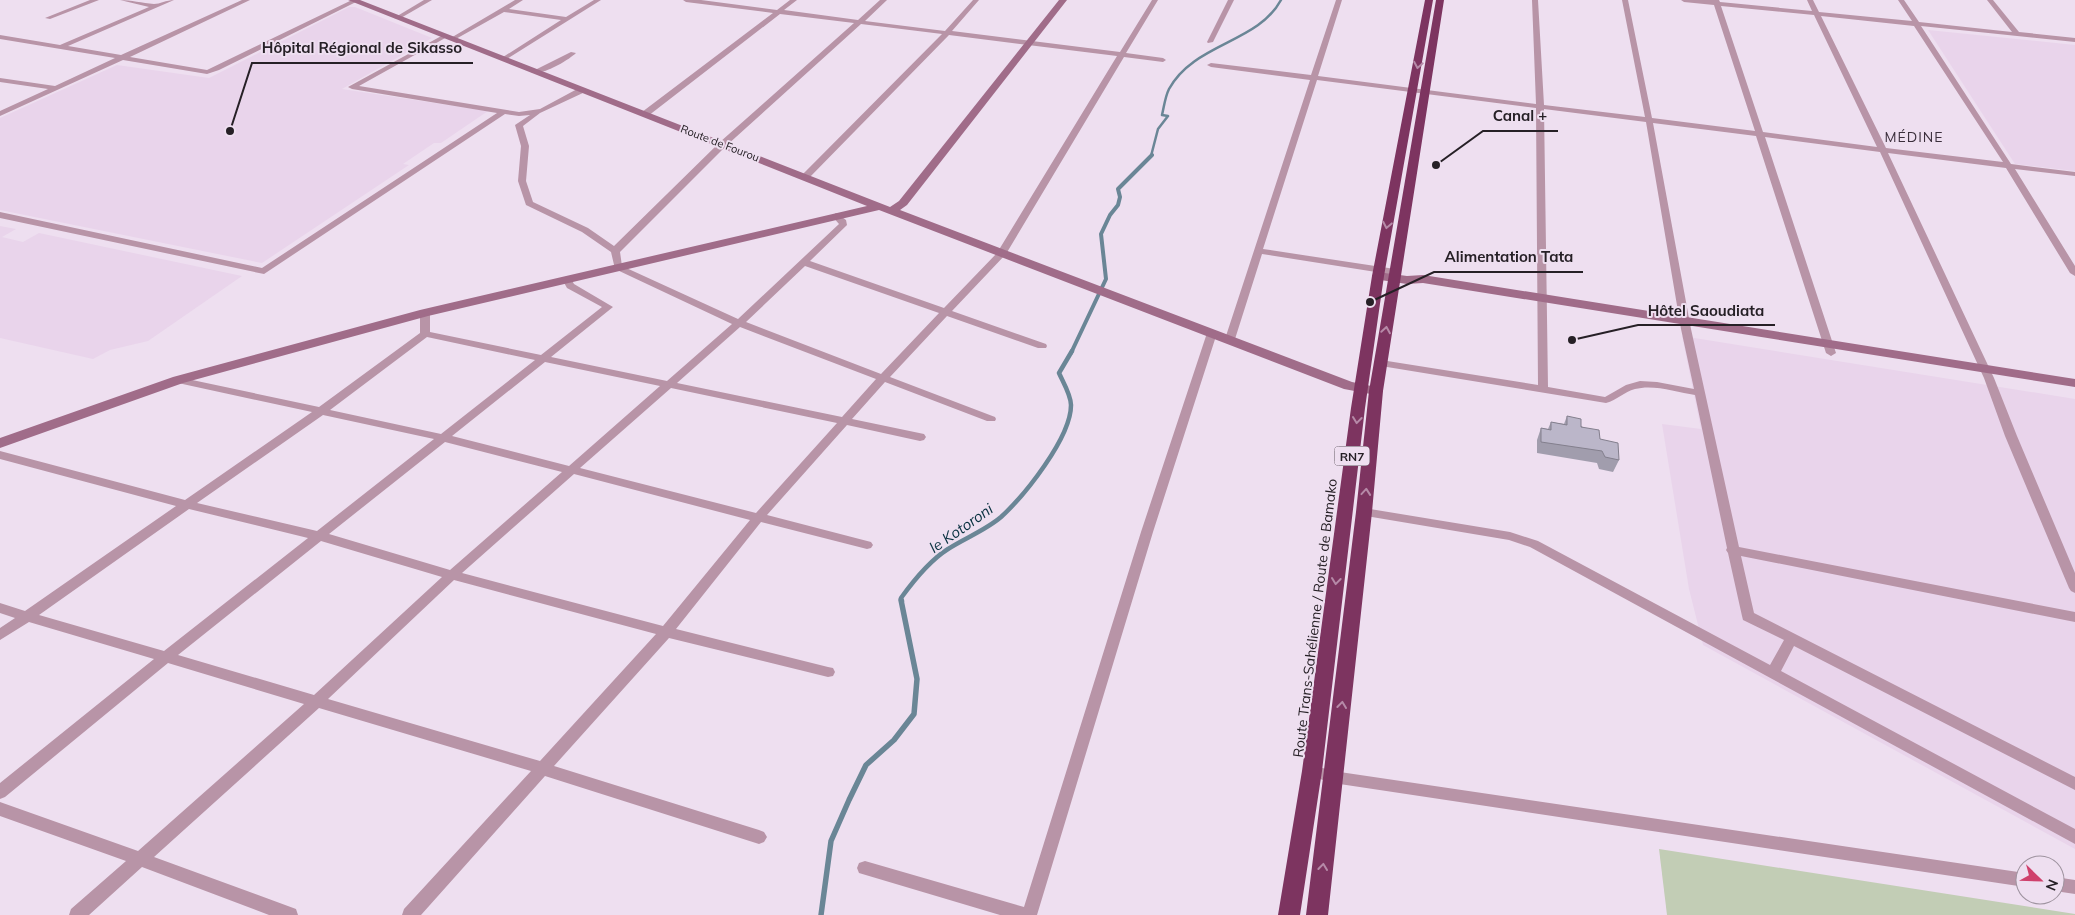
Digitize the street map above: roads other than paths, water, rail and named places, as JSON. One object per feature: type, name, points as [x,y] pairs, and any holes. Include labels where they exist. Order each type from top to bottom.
[{"type":"highway","name":"Route Trans-Sahélienne / Route de Bamako","points":[[1289,915],[1369,390],[1381,362],[1399,277],[1429,0]]},
{"type":"highway","name":"Route Trans-Sahélienne / Route de Bamako","points":[[1317,915],[1364,512],[1369,390],[1378,273],[1440,0]]},
{"type":"street","points":[[48,18],[96,0]]},
{"type":"street","points":[[123,0],[155,6]]},
{"type":"street","points":[[61,47],[171,0]]},
{"type":"street","points":[[0,114],[247,0]]},
{"type":"street","points":[[397,18],[428,0]]},
{"type":"street","points":[[520,0],[352,87],[519,114],[542,111]]},
{"type":"street","points":[[503,59],[598,0]]},
{"type":"street","points":[[686,0],[1163,60]]},
{"type":"street","points":[[645,114],[794,0]]},
{"type":"street","points":[[615,251],[724,144],[884,0]]},
{"type":"street","points":[[806,176],[947,33],[976,0]]},
{"type":"street","points":[[0,443],[178,380],[426,313],[836,216],[887,208],[903,203],[1062,0]]},
{"type":"street","points":[[410,915],[666,632],[758,518],[882,379],[1001,254],[1155,0]]},
{"type":"street","points":[[1210,42],[1231,0]]},
{"type":"street","points":[[1230,339],[1339,0]]},
{"type":"street","points":[[1535,0],[1540,108],[1542,390]]},
{"type":"street","points":[[1625,0],[1649,120],[1685,325],[1732,550],[1748,616],[2075,784]]},
{"type":"street","points":[[1684,0],[2075,40]]},
{"type":"street","points":[[1810,0],[1883,150],[1986,373],[2075,588]]},
{"type":"street","points":[[1901,0],[2009,166],[2075,272]]},
{"type":"street","points":[[1990,0],[2017,34]]},
{"type":"street","points":[[0,37],[207,72],[217,69],[354,1]]},
{"type":"street","name":"Route de Fourou","points":[[354,1],[806,176],[1001,254],[1230,339],[1348,386],[1369,390]]},
{"type":"street","points":[[1716,2],[1830,348]]},
{"type":"street","points":[[502,10],[568,18]]},
{"type":"street","points":[[535,72],[555,64],[573,53]]},
{"type":"street","points":[[1211,65],[2075,174]]},
{"type":"street","points":[[0,80],[56,88]]},
{"type":"street","points":[[582,90],[519,125],[524,146],[522,181],[529,203],[585,230],[615,251],[618,267]]},
{"type":"street","points":[[0,215],[264,271],[505,111]]},
{"type":"street","points":[[77,915],[316,702],[452,575],[667,384],[739,323],[843,225],[843,222],[836,216]]},
{"type":"street","points":[[1258,251],[1399,277],[1425,288],[1541,302],[1986,373],[2075,384]]},
{"type":"street","points":[[804,262],[1042,346]]},
{"type":"street","points":[[618,267],[739,323],[991,419]]},
{"type":"street","points":[[0,792],[166,656],[608,308],[570,286],[567,279]]},
{"type":"street","points":[[425,334],[426,313]]},
{"type":"street","points":[[865,868],[1028,915],[1212,333]]},
{"type":"street","points":[[0,635],[321,411],[425,334],[920,437]]},
{"type":"street","points":[[1381,362],[1606,400],[1615,397],[1632,386],[1641,384],[1700,393]]},
{"type":"street","points":[[1986,373],[2075,392]]},
{"type":"street","points":[[178,380],[445,438],[867,545]]},
{"type":"street","points":[[0,455],[320,536],[452,575],[666,632],[828,672]]},
{"type":"street","points":[[1364,512],[1510,536],[1534,544],[2075,837]]},
{"type":"street","points":[[1732,550],[2075,617]]},
{"type":"street","points":[[0,608],[544,769],[759,837]]},
{"type":"street","points":[[1773,673],[1791,639]]},
{"type":"street","points":[[1312,771],[1333,777],[2015,879]]},
{"type":"street","points":[[0,809],[290,915]]},
{"type":"waterway","name":"le Kotoroni","points":[[1151,156],[1158,129],[1168,116],[1162,115],[1169,89],[1180,74],[1209,52],[1257,26],[1271,14],[1281,0]]},
{"type":"waterway","name":"le Kotoroni","points":[[1072,351],[1106,279],[1101,234],[1110,215],[1118,205],[1120,197],[1118,189],[1151,156]]},
{"type":"waterway","name":"le Kotoroni","points":[[902,601],[901,598],[928,565],[948,549],[989,526],[1001,517],[1011,508],[1045,466],[1069,418],[1071,401],[1059,373],[1072,351]]},
{"type":"waterway","name":"le Kotoroni","points":[[821,915],[831,841],[849,800],[866,765],[894,740],[914,714],[917,679],[901,600]]},
{"type":"place","name":"Hôpital Régional de Sikasso","points":[[230,131]]},
{"type":"place","name":"Canal +","points":[[1436,165]]},
{"type":"place","name":"Alimentation Tata","points":[[1370,302]]},
{"type":"place","name":"Hôtel Saoudiata","points":[[1572,340]]},
{"type":"district","name":"MÉDINE","points":[[1914,137]]}]
